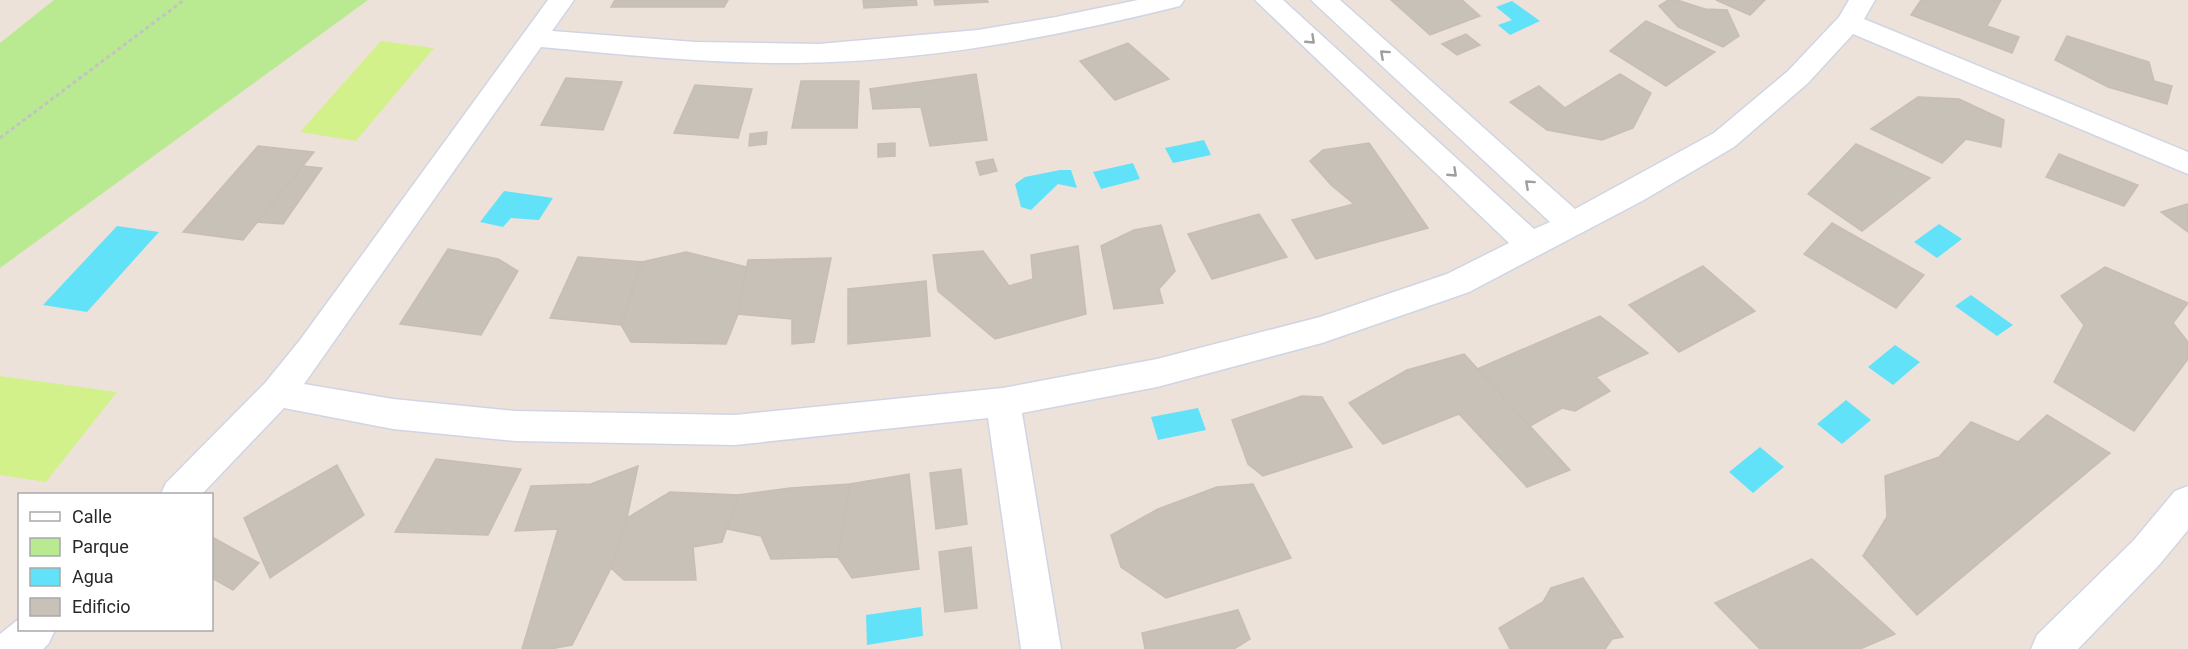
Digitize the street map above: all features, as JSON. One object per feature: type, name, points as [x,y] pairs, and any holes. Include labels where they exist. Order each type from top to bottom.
[{"type":"street","points":[[181,493],[277,393],[319,339],[561,0]]},
{"type":"street","points":[[534,38],[666,50],[795,54],[919,46],[1011,33],[1100,18],[1171,0]]},
{"type":"street","points":[[1268,0],[1531,245]]},
{"type":"street","points":[[1324,0],[1572,224]]},
{"type":"street","points":[[277,393],[404,415],[516,426],[634,430],[735,430],[1003,402],[1157,373],[1322,330],[1458,283],[1572,224],[1724,140],[1798,77],[1855,11],[2188,164]]},
{"type":"street","points":[[1003,402],[1041,649]]},
{"type":"street","points":[[2051,649],[2146,553],[2188,502]]},
{"type":"street","points":[[13,649],[34,631]]},
{"type":"path","points":[[0,138],[184,0]]},
{"type":"green space","points":[[54,0],[368,0],[0,268],[0,43]]},
{"type":"green space","points":[[381,41],[434,48],[356,141],[300,132]]},
{"type":"green space","points":[[0,376],[117,392],[46,482],[0,475]]},
{"type":"water","points":[[1512,1],[1540,21],[1510,35],[1498,25],[1512,20],[1496,7]]},
{"type":"water","points":[[1204,140],[1211,155],[1173,163],[1165,148]]},
{"type":"water","points":[[1133,163],[1140,179],[1101,189],[1093,172]]},
{"type":"water","points":[[1071,170],[1077,188],[1058,184],[1031,210],[1021,207],[1015,184],[1025,177]]},
{"type":"water","points":[[504,191],[553,198],[539,220],[511,218],[503,227],[480,222]]},
{"type":"water","points":[[1939,224],[1962,239],[1937,258],[1914,242]]},
{"type":"water","points":[[117,226],[159,232],[87,312],[43,305]]},
{"type":"water","points":[[1971,295],[2013,325],[1997,336],[1955,306]]},
{"type":"water","points":[[1895,345],[1920,362],[1893,385],[1868,367]]},
{"type":"water","points":[[1846,400],[1871,420],[1842,444],[1817,424]]},
{"type":"water","points":[[1198,408],[1206,430],[1158,440],[1151,417]]},
{"type":"water","points":[[1760,447],[1784,467],[1753,493],[1729,472]]},
{"type":"water","points":[[921,607],[923,636],[867,645],[866,615]]},
{"type":"building","points":[[615,0],[728,0],[724,7],[611,7]]},
{"type":"building","points":[[863,0],[916,0],[917,5],[864,8]]},
{"type":"building","points":[[934,0],[987,0],[988,2],[935,5]]},
{"type":"building","points":[[1391,0],[1462,0],[1480,16],[1430,35]]},
{"type":"building","points":[[1668,0],[1677,0],[1705,9],[1727,10],[1739,36],[1723,47],[1678,27],[1659,6]]},
{"type":"building","points":[[1716,0],[1765,0],[1750,15]]},
{"type":"building","points":[[1921,0],[2001,0],[1987,26],[2019,37],[2012,53],[1911,15]]},
{"type":"building","points":[[1646,21],[1715,52],[1666,86],[1610,51]]},
{"type":"building","points":[[1466,34],[1480,45],[1457,55],[1442,44]]},
{"type":"building","points":[[2067,36],[2149,62],[2154,81],[2172,86],[2167,104],[2108,87],[2055,60]]},
{"type":"building","points":[[1128,43],[1169,79],[1115,100],[1080,61]]},
{"type":"building","points":[[976,74],[987,140],[930,146],[921,107],[873,109],[870,89]]},
{"type":"building","points":[[1620,74],[1651,93],[1633,128],[1602,140],[1547,130],[1510,102],[1539,86],[1565,108]]},
{"type":"building","points":[[566,78],[622,82],[603,130],[541,125]]},
{"type":"building","points":[[801,81],[859,81],[857,128],[792,128]]},
{"type":"building","points":[[695,85],[752,89],[738,138],[674,133]]},
{"type":"building","points":[[1918,97],[1959,99],[2004,120],[2001,147],[1966,139],[1942,163],[1871,129]]},
{"type":"building","points":[[767,132],[766,144],[749,146],[750,134]]},
{"type":"building","points":[[895,143],[895,156],[878,157],[878,144]]},
{"type":"building","points":[[1369,143],[1428,228],[1316,259],[1292,220],[1354,204],[1331,185],[1310,161],[1323,150]]},
{"type":"building","points":[[1856,144],[1930,178],[1862,231],[1808,194]]},
{"type":"building","points":[[258,146],[314,152],[243,240],[183,232]]},
{"type":"building","points":[[2059,154],[2138,185],[2124,206],[2046,177]]},
{"type":"building","points":[[993,159],[997,171],[980,175],[976,162]]},
{"type":"building","points":[[303,166],[322,168],[283,224],[257,222]]},
{"type":"building","points":[[2188,204],[2188,232],[2161,212]]},
{"type":"building","points":[[1259,214],[1287,257],[1212,279],[1188,234]]},
{"type":"building","points":[[1832,223],[1924,275],[1896,308],[1804,254]]},
{"type":"building","points":[[1161,225],[1175,271],[1159,289],[1163,303],[1114,309],[1101,246],[1134,230]]},
{"type":"building","points":[[1078,246],[1086,314],[995,339],[938,291],[933,255],[983,251],[1009,286],[1033,279],[1031,255]]},
{"type":"building","points":[[448,249],[498,259],[518,271],[481,335],[400,324]]},
{"type":"building","points":[[686,252],[747,267],[738,314],[726,344],[631,342],[621,325],[642,262]]},
{"type":"building","points":[[578,257],[642,262],[621,325],[550,318]]},
{"type":"building","points":[[831,258],[814,342],[792,344],[792,319],[738,314],[748,260]]},
{"type":"building","points":[[1703,266],[1755,311],[1679,352],[1629,305]]},
{"type":"building","points":[[2105,267],[2188,303],[2173,323],[2188,342],[2188,359],[2134,431],[2054,382],[2084,325],[2061,296]]},
{"type":"building","points":[[926,281],[930,336],[848,344],[848,289]]},
{"type":"building","points":[[1600,316],[1648,353],[1596,377],[1610,391],[1575,411],[1562,408],[1530,426],[1477,369]]},
{"type":"building","points":[[1464,354],[1570,470],[1527,487],[1459,414],[1383,444],[1349,403],[1407,370]]},
{"type":"building","points":[[1302,396],[1322,397],[1352,447],[1263,476],[1248,464],[1232,420]]},
{"type":"building","points":[[2047,415],[2110,453],[1917,615],[1863,556],[1887,517],[1885,476],[1939,457],[1971,422],[2018,442]]},
{"type":"building","points":[[436,459],[521,469],[488,535],[395,532]]},
{"type":"building","points":[[337,465],[364,515],[270,578],[244,518]]},
{"type":"building","points":[[638,466],[627,518],[611,568],[572,645],[550,649],[522,649],[558,529],[515,531],[531,486],[591,484]]},
{"type":"building","points":[[961,469],[967,524],[936,529],[930,473]]},
{"type":"building","points":[[909,474],[919,569],[852,578],[838,557],[850,484]]},
{"type":"building","points":[[850,484],[838,557],[771,559],[761,536],[727,529],[738,495],[790,488]]},
{"type":"building","points":[[1253,484],[1291,558],[1166,598],[1121,567],[1111,535],[1158,509],[1217,487]]},
{"type":"building","points":[[670,492],[738,495],[722,542],[693,547],[696,580],[624,580],[611,568],[627,518]]},
{"type":"building","points":[[213,538],[259,563],[233,590],[213,579]]},
{"type":"building","points":[[971,547],[977,608],[945,612],[939,552]]},
{"type":"building","points":[[1812,559],[1895,634],[1860,649],[1760,649],[1715,603]]},
{"type":"building","points":[[1583,578],[1623,637],[1612,639],[1605,649],[1510,649],[1499,628],[1543,602],[1551,588]]},
{"type":"building","points":[[1238,610],[1250,639],[1234,649],[1145,649],[1142,633]]}]
